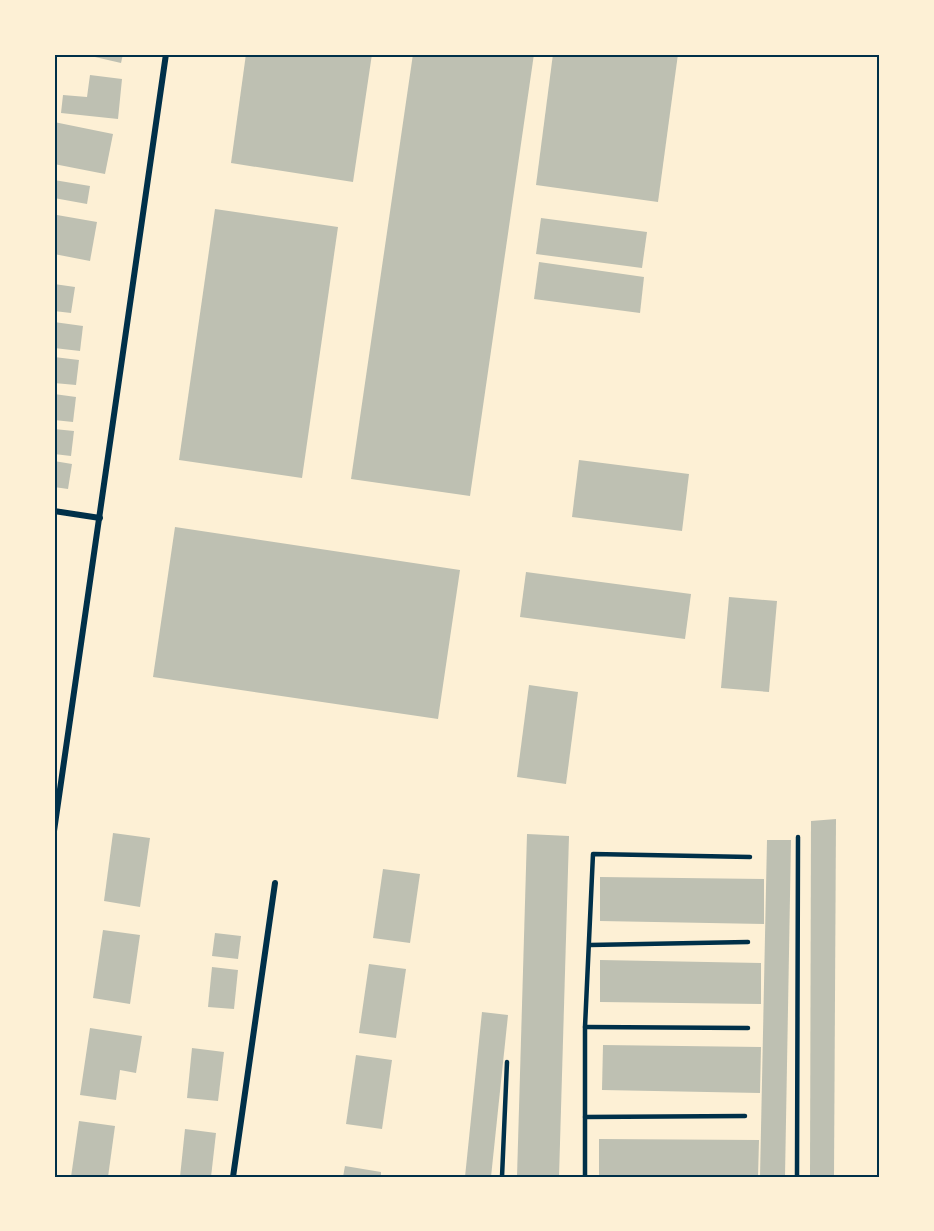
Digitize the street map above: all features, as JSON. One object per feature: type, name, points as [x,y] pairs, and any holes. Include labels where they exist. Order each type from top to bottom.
[{"type":"street","points":[[54,831],[166,54]]},
{"type":"street","points":[[54,512],[100,518]]},
{"type":"street","points":[[233,1177],[275,883]]},
{"type":"lane","points":[[797,1177],[798,837]]},
{"type":"lane","points":[[585,1177],[585,1027],[593,854],[750,857]]},
{"type":"lane","points":[[590,945],[748,942]]},
{"type":"lane","points":[[585,1027],[748,1028]]},
{"type":"lane","points":[[502,1177],[507,1062]]},
{"type":"lane","points":[[585,1117],[745,1116]]},
{"type":"building","points":[[82,54],[123,54],[121,63]]},
{"type":"building","points":[[246,54],[372,54],[353,182],[231,163]]},
{"type":"building","points":[[413,54],[534,54],[470,496],[351,479]]},
{"type":"building","points":[[553,54],[678,54],[658,202],[536,185]]},
{"type":"building","points":[[744,54],[765,54],[765,57],[744,57]]},
{"type":"building","points":[[90,75],[122,79],[118,119],[61,113],[63,95],[87,97]]},
{"type":"building","points":[[54,122],[113,134],[105,174],[54,164]]},
{"type":"building","points":[[54,180],[90,186],[87,204],[54,198]]},
{"type":"building","points":[[215,209],[338,227],[302,478],[179,460]]},
{"type":"building","points":[[57,215],[97,222],[90,261],[54,254]]},
{"type":"building","points":[[541,218],[647,232],[642,268],[536,254]]},
{"type":"building","points":[[539,262],[644,277],[640,313],[534,299]]},
{"type":"building","points":[[54,284],[75,287],[71,313],[54,311]]},
{"type":"building","points":[[54,322],[83,326],[80,351],[54,348]]},
{"type":"building","points":[[54,357],[79,360],[76,385],[54,383]]},
{"type":"building","points":[[54,394],[76,397],[73,422],[54,420]]},
{"type":"building","points":[[54,429],[74,431],[71,456],[54,454]]},
{"type":"building","points":[[579,460],[689,474],[682,531],[572,517]]},
{"type":"building","points":[[54,461],[72,464],[68,489],[54,487]]},
{"type":"building","points":[[175,527],[460,570],[438,719],[153,677]]},
{"type":"building","points":[[526,572],[691,594],[685,639],[520,617]]},
{"type":"building","points":[[729,597],[777,601],[769,692],[721,688]]},
{"type":"building","points":[[529,685],[578,692],[566,784],[517,777]]},
{"type":"building","points":[[836,819],[834,1177],[810,1177],[811,821]]},
{"type":"building","points":[[113,833],[150,838],[140,907],[104,901]]},
{"type":"building","points":[[527,834],[569,836],[559,1177],[517,1177]]},
{"type":"building","points":[[767,840],[791,840],[785,1177],[760,1177]]},
{"type":"building","points":[[383,869],[420,874],[410,943],[373,938]]},
{"type":"building","points":[[600,877],[764,879],[764,924],[600,921]]},
{"type":"building","points":[[103,930],[140,935],[130,1004],[93,998]]},
{"type":"building","points":[[215,933],[241,936],[238,959],[212,956]]},
{"type":"building","points":[[600,960],[761,963],[761,1004],[600,1002]]},
{"type":"building","points":[[369,964],[406,969],[396,1038],[359,1033]]},
{"type":"building","points":[[212,967],[238,970],[234,1009],[208,1007]]},
{"type":"building","points":[[482,1012],[508,1015],[491,1177],[465,1177]]},
{"type":"building","points":[[90,1028],[142,1036],[136,1073],[120,1070],[116,1100],[80,1095]]},
{"type":"building","points":[[603,1045],[761,1047],[760,1093],[602,1090]]},
{"type":"building","points":[[192,1048],[224,1052],[218,1101],[187,1098]]},
{"type":"building","points":[[356,1055],[392,1060],[382,1129],[346,1124]]},
{"type":"building","points":[[79,1121],[115,1126],[108,1177],[71,1177]]},
{"type":"building","points":[[185,1129],[216,1133],[211,1177],[180,1177]]},
{"type":"building","points":[[599,1139],[759,1140],[758,1177],[599,1177]]},
{"type":"building","points":[[345,1166],[381,1172],[381,1177],[343,1177]]}]
